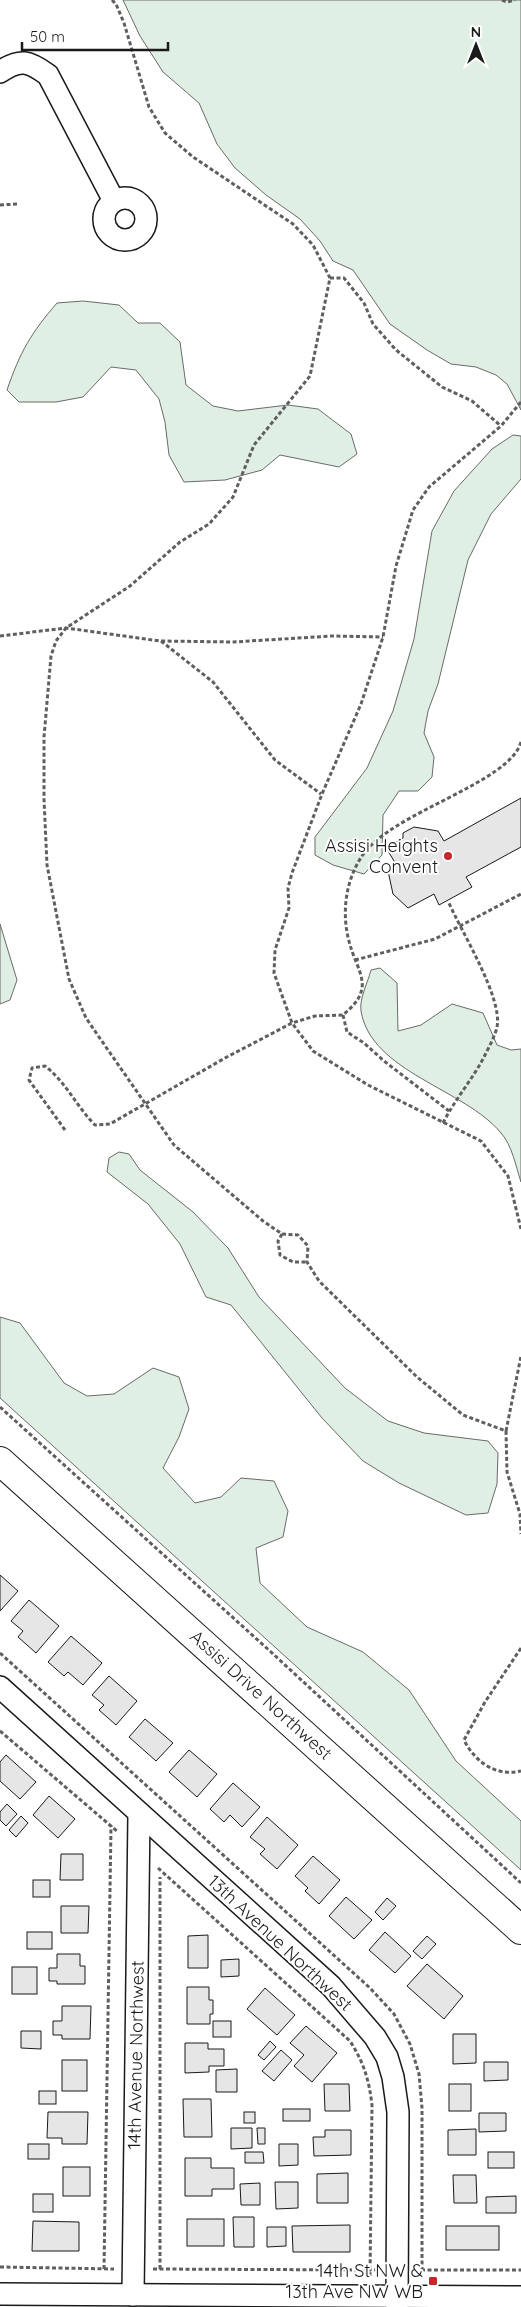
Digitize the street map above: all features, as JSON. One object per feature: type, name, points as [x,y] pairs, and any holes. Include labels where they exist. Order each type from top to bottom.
[{"type":"main road","name":"Assisi Drive Northwest","points":[[0,1461],[521,1930]]},
{"type":"street","points":[[0,72],[13,63],[32,64],[48,75],[114,201]]},
{"type":"street","name":"13th Avenue Northwest","points":[[0,1687],[331,1986],[375,2036],[387,2057],[393,2077],[398,2112],[397,2302]]},
{"type":"street","name":"14th Avenue Northwest","points":[[133,2295],[139,1814]]},
{"type":"street","points":[[0,2294],[133,2295],[203,2301],[397,2302],[521,2297]]},
{"type":"path","points":[[112,0],[116,4],[124,23],[149,107],[165,133],[193,157],[293,224],[313,245],[330,278],[310,376],[254,445],[233,497],[209,524],[180,542],[130,586],[66,628],[56,641],[51,656],[44,737],[44,799],[48,865],[69,979],[86,1018],[174,1145],[263,1221],[282,1234],[298,1235],[308,1246],[307,1262],[319,1281],[417,1377],[463,1414],[506,1431]]},
{"type":"path","points":[[502,0],[507,2],[515,0]]},
{"type":"path","points":[[0,205],[17,204]]},
{"type":"path","points":[[330,278],[344,278],[364,302],[373,324],[396,350],[442,387],[472,401],[501,426]]},
{"type":"path","points":[[521,402],[501,426],[435,482],[413,510],[396,566],[383,637],[360,704],[322,794],[292,873],[288,888],[289,908],[275,950],[274,973],[292,1023],[313,1051],[368,1085],[481,1141],[508,1176],[521,1229]]},
{"type":"path","points":[[0,636],[66,628],[160,641],[233,642],[332,636],[383,637]]},
{"type":"path","points":[[160,641],[213,682],[275,760],[322,794]]},
{"type":"path","points":[[65,1130],[29,1080],[32,1068],[45,1066],[60,1078],[79,1109],[95,1125],[110,1124],[292,1023],[316,1016],[343,1015],[358,1000],[363,986],[350,947],[344,914],[348,887],[362,856],[385,832],[496,770],[519,749],[521,742]]},
{"type":"path","points":[[355,960],[434,939],[460,928],[521,894]]},
{"type":"path","points":[[443,1123],[449,1111],[468,1086],[486,1054],[497,1025],[492,995],[479,962],[460,928],[450,903]]},
{"type":"path","points":[[343,1015],[346,1032],[364,1043],[384,1062],[449,1111]]},
{"type":"path","points":[[282,1234],[278,1241],[280,1255],[293,1262],[307,1262]]},
{"type":"path","points":[[521,1356],[506,1431],[507,1472],[520,1514],[521,1534]]},
{"type":"path","points":[[0,1407],[257,1639],[521,1882]]},
{"type":"path","points":[[521,1648],[484,1702],[464,1740],[471,1753],[489,1769],[513,1773],[521,1771]]},
{"type":"path","points":[[0,1731],[111,1826],[104,2269],[0,2267]]},
{"type":"path","points":[[160,1870],[350,2041],[362,2060],[369,2080],[372,2115],[370,2270],[160,2269],[160,2259],[160,1870]]},
{"type":"path","points":[[422,2270],[521,2270]]},
{"type":"green space","points":[[123,0],[521,0],[521,410],[507,384],[496,375],[476,367],[451,364],[390,324],[353,270],[333,261],[320,241],[300,219],[266,195],[235,168],[217,144],[199,103],[163,72],[140,36]]},
{"type":"green space","points":[[83,301],[119,305],[138,323],[160,323],[180,342],[186,385],[213,406],[238,411],[288,405],[318,409],[351,434],[357,454],[339,467],[280,455],[262,470],[225,480],[184,482],[169,455],[165,422],[159,399],[136,370],[111,367],[83,397],[56,402],[19,402],[7,390],[22,354],[33,334],[57,303]]},
{"type":"green space","points":[[513,435],[521,436],[521,479],[491,514],[468,560],[438,684],[428,711],[424,733],[434,757],[432,777],[418,791],[399,791],[383,815],[382,855],[364,874],[333,865],[315,855],[315,837],[367,768],[393,711],[414,639],[432,531],[454,491],[492,449]]},
{"type":"green space","points":[[0,924],[17,980],[10,1000],[0,1004]]},
{"type":"green space","points":[[380,968],[397,983],[398,1031],[421,1025],[452,1004],[483,1013],[497,1045],[511,1050],[521,1049],[521,1182],[511,1150],[501,1133],[485,1118],[465,1104],[400,1065],[382,1050],[368,1032],[361,1011],[361,1001],[371,970]]},
{"type":"green space","points":[[119,1152],[129,1154],[140,1170],[193,1212],[228,1248],[259,1297],[345,1388],[388,1421],[424,1433],[488,1441],[498,1453],[497,1484],[488,1513],[466,1515],[399,1483],[363,1461],[322,1418],[231,1305],[206,1297],[180,1244],[148,1204],[107,1172],[109,1158]]},
{"type":"green space","points":[[0,1317],[20,1323],[64,1383],[87,1396],[114,1394],[153,1368],[179,1377],[189,1409],[179,1437],[163,1468],[195,1503],[221,1497],[241,1478],[274,1481],[288,1511],[283,1537],[256,1548],[260,1583],[307,1627],[363,1652],[409,1690],[456,1761],[521,1821],[521,1870],[0,1398]]},
{"type":"building","name":"Assisi Heights Convent","points":[[521,798],[521,847],[466,877],[472,887],[439,905],[434,894],[408,908],[393,894],[388,871],[396,864],[386,848],[403,838],[403,833],[414,827],[438,831],[444,841]]},
{"type":"building","points":[[0,1575],[18,1591],[0,1611]]},
{"type":"building","points":[[29,1600],[59,1626],[36,1653],[18,1637],[23,1631],[11,1621]]},
{"type":"building","points":[[71,1636],[102,1663],[83,1685],[68,1672],[64,1676],[48,1662]]},
{"type":"building","points":[[109,1676],[137,1701],[116,1725],[99,1710],[104,1705],[92,1695]]},
{"type":"building","points":[[145,1719],[173,1743],[156,1761],[129,1737]]},
{"type":"building","points":[[189,1750],[217,1774],[197,1797],[169,1772]]},
{"type":"building","points":[[6,1755],[36,1782],[20,1799],[0,1781],[0,1762]]},
{"type":"building","points":[[233,1783],[260,1807],[242,1827],[230,1815],[224,1822],[210,1809]]},
{"type":"building","points":[[49,1796],[75,1819],[58,1838],[33,1815]]},
{"type":"building","points":[[7,1804],[17,1814],[6,1826],[0,1820],[0,1812]]},
{"type":"building","points":[[21,1816],[28,1823],[16,1837],[9,1830]]},
{"type":"building","points":[[267,1817],[298,1845],[277,1869],[260,1854],[265,1849],[250,1837]]},
{"type":"building","points":[[61,1854],[83,1854],[83,1880],[60,1880]]},
{"type":"building","points":[[313,1856],[340,1880],[319,1904],[305,1891],[308,1888],[295,1876]]},
{"type":"building","points":[[33,1880],[50,1880],[50,1897],[33,1897]]},
{"type":"building","points":[[346,1897],[372,1920],[354,1939],[329,1916]]},
{"type":"building","points":[[387,1898],[396,1906],[383,1920],[375,1912]]},
{"type":"building","points":[[61,1906],[89,1906],[88,1933],[61,1933]]},
{"type":"building","points":[[27,1932],[52,1932],[52,1949],[27,1949]]},
{"type":"building","points":[[385,1932],[411,1956],[395,1973],[369,1950]]},
{"type":"building","points":[[208,1935],[208,1968],[188,1968],[188,1936]]},
{"type":"building","points":[[427,1936],[436,1944],[422,1959],[413,1951]]},
{"type":"building","points":[[57,1954],[80,1954],[80,1966],[85,1966],[85,1984],[57,1984],[57,1981],[49,1981],[49,1968],[57,1968]]},
{"type":"building","points":[[239,1959],[239,1976],[221,1977],[221,1960]]},
{"type":"building","points":[[427,1964],[463,1996],[444,2019],[407,1986]]},
{"type":"building","points":[[12,1967],[37,1967],[37,1994],[12,1994]]},
{"type":"building","points":[[187,1987],[209,1987],[209,2000],[213,2000],[213,2014],[210,2014],[210,2024],[187,2024]]},
{"type":"building","points":[[265,1988],[295,2015],[277,2035],[247,2009]]},
{"type":"building","points":[[62,2006],[91,2006],[90,2039],[62,2039],[62,2035],[53,2035],[53,2021],[62,2021]]},
{"type":"building","points":[[213,2021],[231,2021],[231,2037],[213,2037]]},
{"type":"building","points":[[306,2026],[337,2053],[312,2082],[294,2066],[304,2055],[290,2043]]},
{"type":"building","points":[[21,2031],[41,2031],[41,2049],[21,2048]]},
{"type":"building","points":[[453,2034],[476,2034],[476,2063],[453,2064]]},
{"type":"building","points":[[270,2041],[276,2047],[264,2060],[258,2055]]},
{"type":"building","points":[[185,2043],[208,2043],[208,2049],[224,2049],[224,2066],[209,2066],[209,2072],[185,2073]]},
{"type":"building","points":[[281,2050],[292,2060],[274,2081],[262,2071]]},
{"type":"building","points":[[62,2060],[87,2060],[87,2091],[62,2091]]},
{"type":"building","points":[[484,2062],[508,2062],[508,2080],[484,2081]]},
{"type":"building","points":[[237,2069],[237,2092],[216,2092],[216,2070]]},
{"type":"building","points":[[324,2084],[349,2084],[350,2111],[325,2111]]},
{"type":"building","points":[[449,2084],[471,2084],[471,2111],[449,2111]]},
{"type":"building","points":[[39,2091],[56,2091],[56,2104],[39,2104]]},
{"type":"building","points":[[183,2099],[211,2099],[212,2137],[184,2137]]},
{"type":"building","points":[[283,2109],[310,2109],[310,2121],[283,2121]]},
{"type":"building","points":[[48,2112],[88,2112],[87,2144],[62,2144],[62,2138],[47,2138]]},
{"type":"building","points":[[244,2112],[255,2112],[255,2123],[244,2123]]},
{"type":"building","points":[[479,2113],[506,2113],[506,2131],[479,2132]]},
{"type":"building","points":[[231,2128],[252,2128],[252,2148],[231,2149]]},
{"type":"building","points":[[257,2128],[265,2128],[265,2144],[258,2144]]},
{"type":"building","points":[[476,2129],[476,2155],[448,2155],[448,2130]]},
{"type":"building","points":[[325,2130],[351,2130],[351,2155],[314,2156],[313,2137],[325,2137]]},
{"type":"building","points":[[28,2144],[49,2144],[49,2159],[28,2159]]},
{"type":"building","points":[[279,2144],[298,2144],[298,2165],[279,2166]]},
{"type":"building","points":[[245,2152],[263,2152],[264,2163],[245,2163]]},
{"type":"building","points":[[488,2152],[514,2152],[514,2168],[488,2168]]},
{"type":"building","points":[[185,2158],[211,2158],[211,2168],[234,2168],[234,2189],[212,2189],[212,2196],[185,2196]]},
{"type":"building","points":[[63,2167],[90,2167],[90,2196],[63,2196]]},
{"type":"building","points":[[348,2173],[348,2203],[317,2203],[317,2174]]},
{"type":"building","points":[[453,2175],[476,2175],[477,2203],[454,2203]]},
{"type":"building","points":[[275,2182],[298,2182],[298,2208],[276,2209]]},
{"type":"building","points":[[260,2183],[260,2205],[241,2205],[240,2184]]},
{"type":"building","points":[[33,2194],[53,2194],[53,2212],[33,2212]]},
{"type":"building","points":[[516,2196],[516,2213],[486,2213],[486,2197]]},
{"type":"building","points":[[233,2217],[254,2217],[254,2247],[234,2247]]},
{"type":"building","points":[[187,2219],[224,2219],[224,2246],[187,2246]]},
{"type":"building","points":[[33,2221],[79,2222],[79,2251],[32,2251]]},
{"type":"building","points":[[350,2225],[350,2252],[293,2252],[292,2226]]},
{"type":"building","points":[[446,2226],[499,2226],[499,2250],[446,2250]]},
{"type":"building","points":[[267,2227],[286,2227],[286,2246],[267,2247]]},
{"type":"place","name":"Assisi Heights Convent","points":[[448,856]]},
{"type":"place","name":"14th St NW & 13th Ave NW WB","points":[[433,2281]]}]
